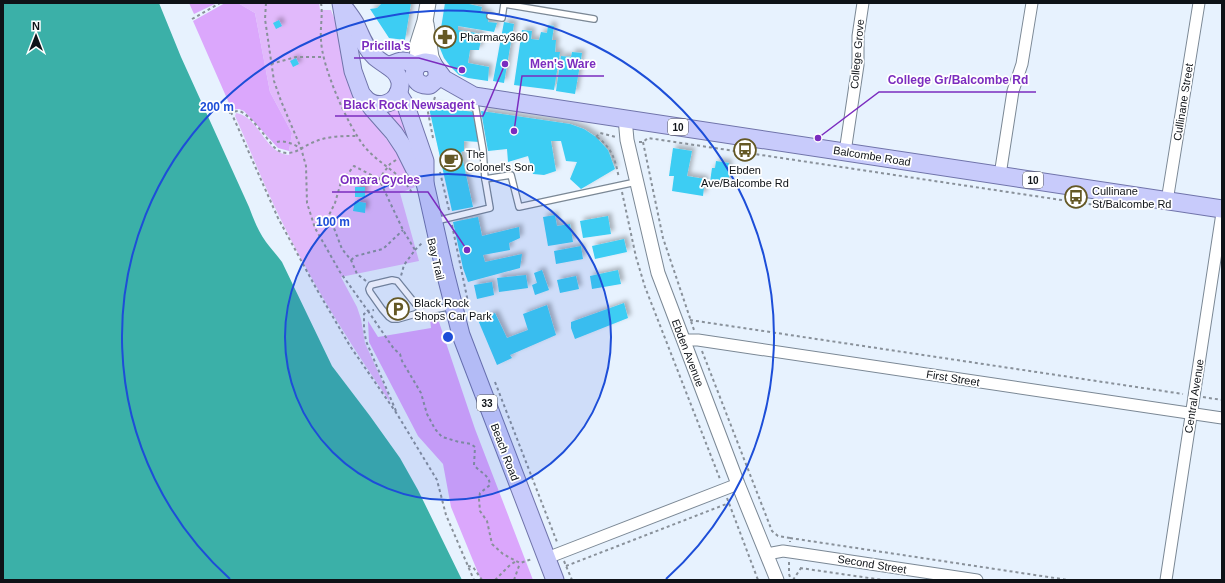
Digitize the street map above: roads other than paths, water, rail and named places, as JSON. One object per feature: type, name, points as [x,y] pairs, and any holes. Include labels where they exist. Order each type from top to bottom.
[{"type":"main road","name":"Beach Road","points":[[419,188],[425,161],[406,106],[399,92],[399,78],[394,70],[375,58],[368,50],[354,22],[341,3],[353,71],[362,94],[394,133],[404,148],[414,168],[419,188],[442,219],[461,304],[466,350],[544,559],[555,580]]},
{"type":"main road","points":[[426,86],[419,84],[415,79],[414,74],[418,42],[425,21],[428,3]]},
{"type":"main road","points":[[416,67],[410,62],[402,60],[387,66],[376,65],[366,70],[361,78],[362,94],[370,102],[381,105],[390,103],[399,92],[412,95],[420,92],[436,80],[436,68],[432,61],[428,47],[425,21]]},
{"type":"main road","points":[[416,67],[420,63],[425,62],[430,63],[436,68]]},
{"type":"main road","name":"Balcombe Road","points":[[436,68],[447,81],[474,96]]},
{"type":"main road","name":"Balcombe Road","points":[[426,86],[438,92],[458,97],[474,96],[625,118],[1222,209]]},
{"type":"street","name":"College Grove","points":[[845,152],[858,65],[858,36],[863,3]]},
{"type":"street","points":[[1000,175],[1013,91],[1022,64],[1032,3]]},
{"type":"street","name":"Cullinane Street","points":[[1167,200],[1199,3]]},
{"type":"street","name":"Ebden Avenue","points":[[625,118],[627,140],[658,273],[738,484],[777,580]]},
{"type":"street","name":"Central Avenue","points":[[1166,580],[1222,212]]},
{"type":"street","name":"First Street","points":[[683,340],[698,340],[1222,418]]},
{"type":"street","points":[[544,559],[738,484]]},
{"type":"street","name":"Second Street","points":[[767,554],[777,552],[793,552],[977,580]]},
{"type":"lane","points":[[490,16],[502,18],[504,4],[594,19]]},
{"type":"lane","points":[[442,219],[490,208],[484,180],[483,150],[474,96]]},
{"type":"lane","points":[[484,180],[511,175],[519,207],[636,182]]},
{"type":"lane","points":[[422,312],[398,281],[392,280],[371,285],[369,289],[382,309],[392,319],[398,319],[422,312],[461,304]]},
{"type":"place","name":"Pharmacy360","points":[[445,37]]},
{"type":"place","name":"Black Rock Newsagent","points":[[505,64]]},
{"type":"place","name":"Pricilla's","points":[[462,70]]},
{"type":"place","name":"Men's Ware","points":[[514,131]]},
{"type":"place","name":"College Gr/Balcombe Rd","points":[[818,138]]},
{"type":"place","name":"Ebden Ave/Balcombe Rd","points":[[745,150]]},
{"type":"place","name":"The Colonel's Son","points":[[451,160]]},
{"type":"place","name":"Cullinane St/Balcombe Rd","points":[[1076,197]]},
{"type":"place","name":"Omara Cycles","points":[[467,250]]},
{"type":"place","name":"Black Rock Shops Car Park","points":[[398,309]]}]
